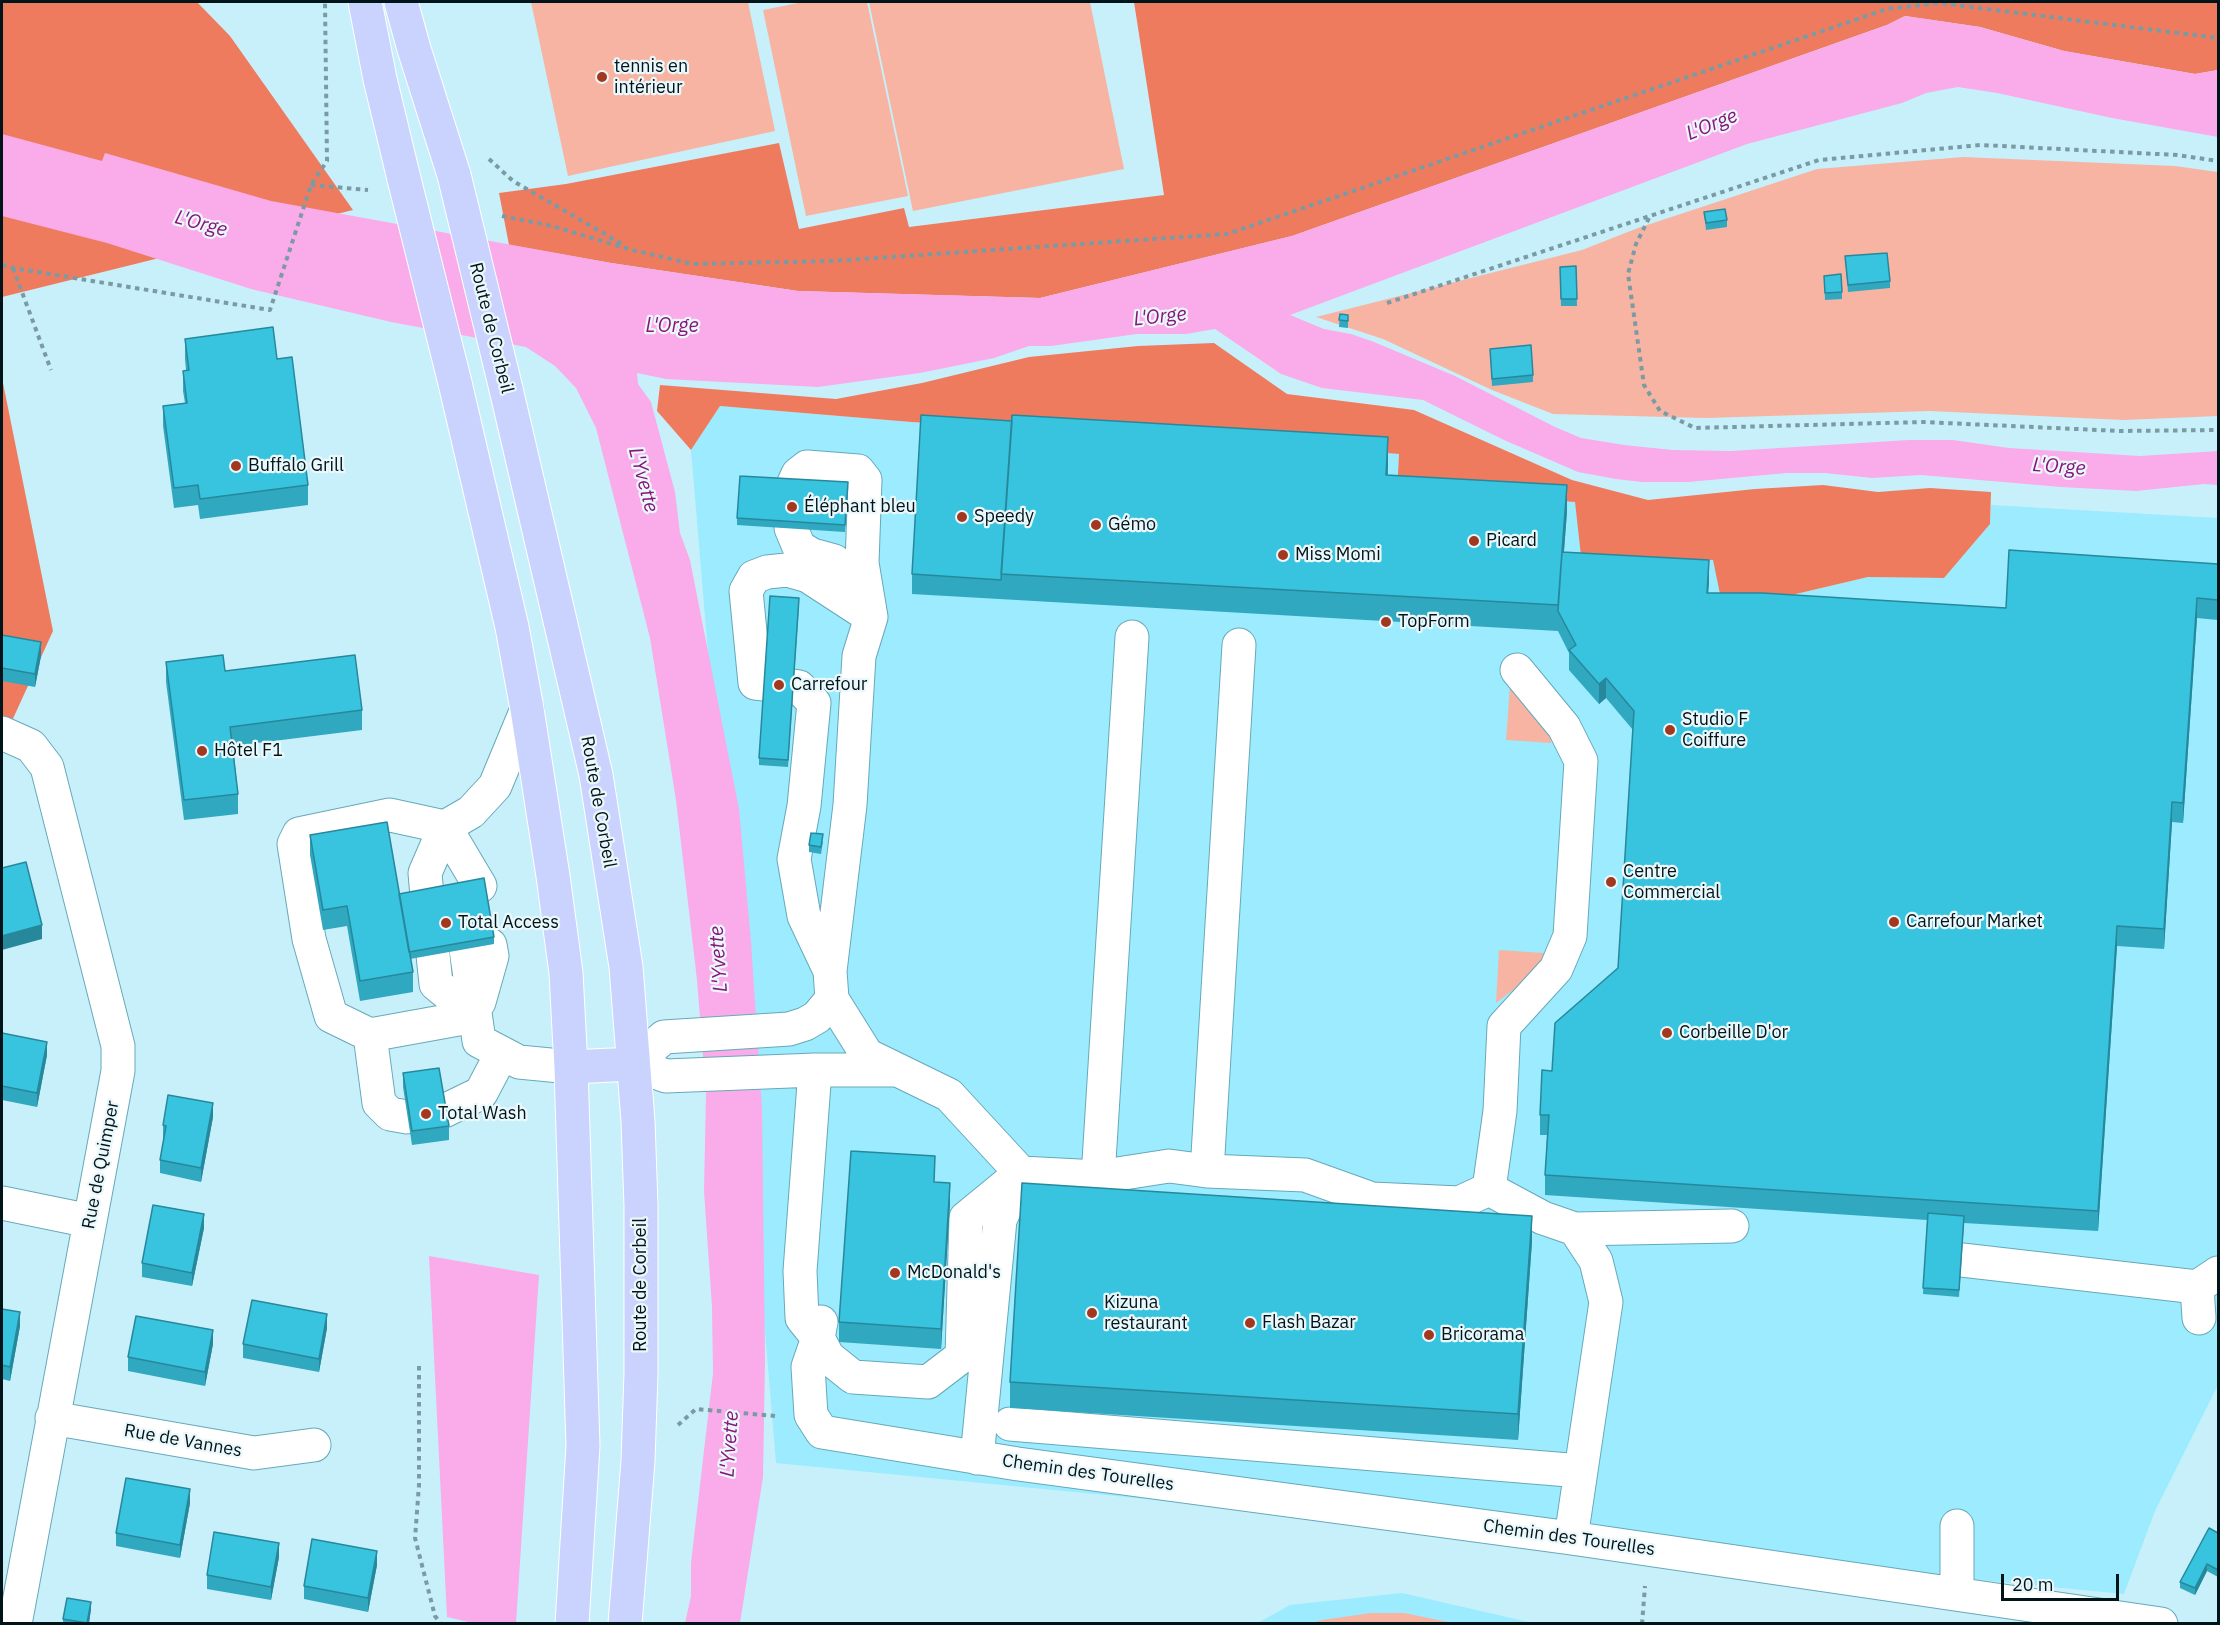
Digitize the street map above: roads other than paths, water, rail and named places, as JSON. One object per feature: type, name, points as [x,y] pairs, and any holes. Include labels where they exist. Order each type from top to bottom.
[{"type":"main road","points":[[351,2],[380,79]]},
{"type":"main road","points":[[365,2],[380,79],[512,627],[527,709],[563,951],[571,1067],[583,1446],[572,1623]]},
{"type":"main road","name":"Route de Corbeil","points":[[401,2],[454,174],[506,389],[596,775],[626,967],[641,1206],[641,1373],[638,1461],[625,1623]]},
{"type":"main road","points":[[425,2],[454,174]]},
{"type":"main road","points":[[571,1067],[633,1064]]},
{"type":"street","points":[[793,485],[798,474],[807,467],[858,471],[865,480],[862,563],[871,617],[860,656],[850,805],[831,985],[817,1017],[805,1024],[789,1029],[664,1037],[633,1064],[666,1076],[802,1070],[899,1070]]},
{"type":"street","points":[[791,528],[799,547],[812,555],[834,561],[871,617]]},
{"type":"street","points":[[871,617],[808,576],[787,570],[767,572],[754,578],[746,591],[755,683],[799,687],[814,703],[804,806],[794,859],[804,916],[831,985],[867,1055],[949,1095],[1022,1173]]},
{"type":"street","points":[[1098,1177],[1132,637]]},
{"type":"street","points":[[1206,1171],[1239,645]]},
{"type":"street","points":[[1489,1189],[1500,1111],[1504,1026],[1556,969],[1570,936],[1581,761],[1564,727],[1516,670]]},
{"type":"street","points":[[445,827],[454,891],[425,873],[445,827],[471,812],[495,786],[527,709]]},
{"type":"street","name":"Rue de Quimper","points":[[2,733],[31,746],[47,767],[117,1046],[118,1071],[15,1623]]},
{"type":"street","points":[[445,827],[390,815],[299,834],[294,844],[309,939],[331,1016],[370,1035],[475,1016]]},
{"type":"street","points":[[478,947],[475,1016],[479,1041],[519,1062],[571,1067]]},
{"type":"street","points":[[434,955],[436,984],[475,1016]]},
{"type":"street","points":[[370,1035],[379,1103],[390,1114],[408,1117]]},
{"type":"street","points":[[444,1112],[481,1093],[502,1053]]},
{"type":"street","points":[[802,1070],[808,1188],[800,1271],[802,1318],[818,1338],[828,1357],[853,1377],[928,1382],[962,1356],[966,1218],[1022,1173],[1098,1177],[1169,1166],[1206,1171],[1305,1175],[1372,1198],[1459,1203],[1489,1189]]},
{"type":"street","points":[[977,1458],[1000,1220],[1022,1173]]},
{"type":"street","points":[[1489,1189],[1543,1218],[1575,1229],[1732,1226]]},
{"type":"street","points":[[2,1203],[90,1221]]},
{"type":"street","points":[[1571,1538],[1606,1302],[1596,1261],[1575,1229]]},
{"type":"street","points":[[1962,1260],[2205,1292]]},
{"type":"street","name":"Chemin des Tourelles","points":[[818,1338],[808,1366],[812,1415],[822,1432],[977,1458],[1571,1538],[2161,1623]]},
{"type":"street","name":"Rue de Vannes","points":[[52,1418],[254,1453],[314,1445]]},
{"type":"street","points":[[1010,1424],[1581,1471]]},
{"type":"street","points":[[1957,1526],[1957,1594]]},
{"type":"water","name":"L'Orge","points":[[1905,16],[1980,27],[2064,51],[2195,74],[2218,70],[2218,137],[1958,87],[1926,93],[1902,103],[1747,144],[1290,315],[1324,329],[1351,334],[1374,342],[1455,376],[1581,438],[1673,450],[1731,451],[1909,440],[1953,440],[2009,448],[2140,456],[2218,451],[2218,485],[2204,484],[2136,491],[1921,475],[1872,478],[1825,473],[1787,473],[1688,482],[1642,482],[1616,479],[1578,472],[1504,440],[1423,400],[1322,388],[1281,374],[1215,329],[1186,334],[1137,334],[1051,346],[1029,346],[994,358],[920,373],[818,387],[666,379],[637,373],[638,384],[651,402],[675,492],[680,533],[690,560],[739,809],[751,942],[762,1110],[765,1358],[763,1477],[740,1623],[685,1623],[691,1596],[691,1563],[713,1373],[712,1307],[704,1191],[706,1094],[697,980],[676,800],[650,638],[596,428],[576,388],[555,366],[526,347],[391,322],[251,289],[107,243],[2,216],[2,134],[102,161],[105,153],[271,201],[611,263],[798,291],[1040,298],[1292,236],[1887,25]]},
{"type":"water","points":[[429,1256],[539,1275],[516,1623],[473,1623],[447,1617]]},
{"type":"place","name":"tennis en intérieur","points":[[602,77]]},
{"type":"place","name":"Buffalo Grill","points":[[236,466]]},
{"type":"place","name":"Éléphant bleu","points":[[792,507]]},
{"type":"place","name":"Speedy","points":[[962,517]]},
{"type":"place","name":"Gémo","points":[[1096,525]]},
{"type":"place","name":"Picard","points":[[1474,541]]},
{"type":"place","name":"Miss Momi","points":[[1283,555]]},
{"type":"place","name":"TopForm","points":[[1386,622]]},
{"type":"place","name":"Carrefour","points":[[779,685]]},
{"type":"place","name":"Studio F Coiffure","points":[[1670,730]]},
{"type":"place","name":"Hôtel F1","points":[[202,751]]},
{"type":"place","name":"Centre Commercial","points":[[1611,882]]},
{"type":"place","name":"Carrefour Market","points":[[1894,922]]},
{"type":"place","name":"Total Access","points":[[446,923]]},
{"type":"place","name":"Corbeille D'or","points":[[1667,1033]]},
{"type":"place","name":"Total Wash","points":[[426,1114]]},
{"type":"place","name":"McDonald's","points":[[895,1273]]},
{"type":"place","name":"Kizuna restaurant","points":[[1092,1313]]},
{"type":"place","name":"Flash Bazar","points":[[1250,1323]]},
{"type":"place","name":"Bricorama","points":[[1429,1335]]},
{"type":"water label","name":"L'Yvette","points":[[643,480]]},
{"type":"water label","name":"L'Yvette","points":[[719,959]]},
{"type":"water label","name":"L'Yvette","points":[[730,1444]]}]
